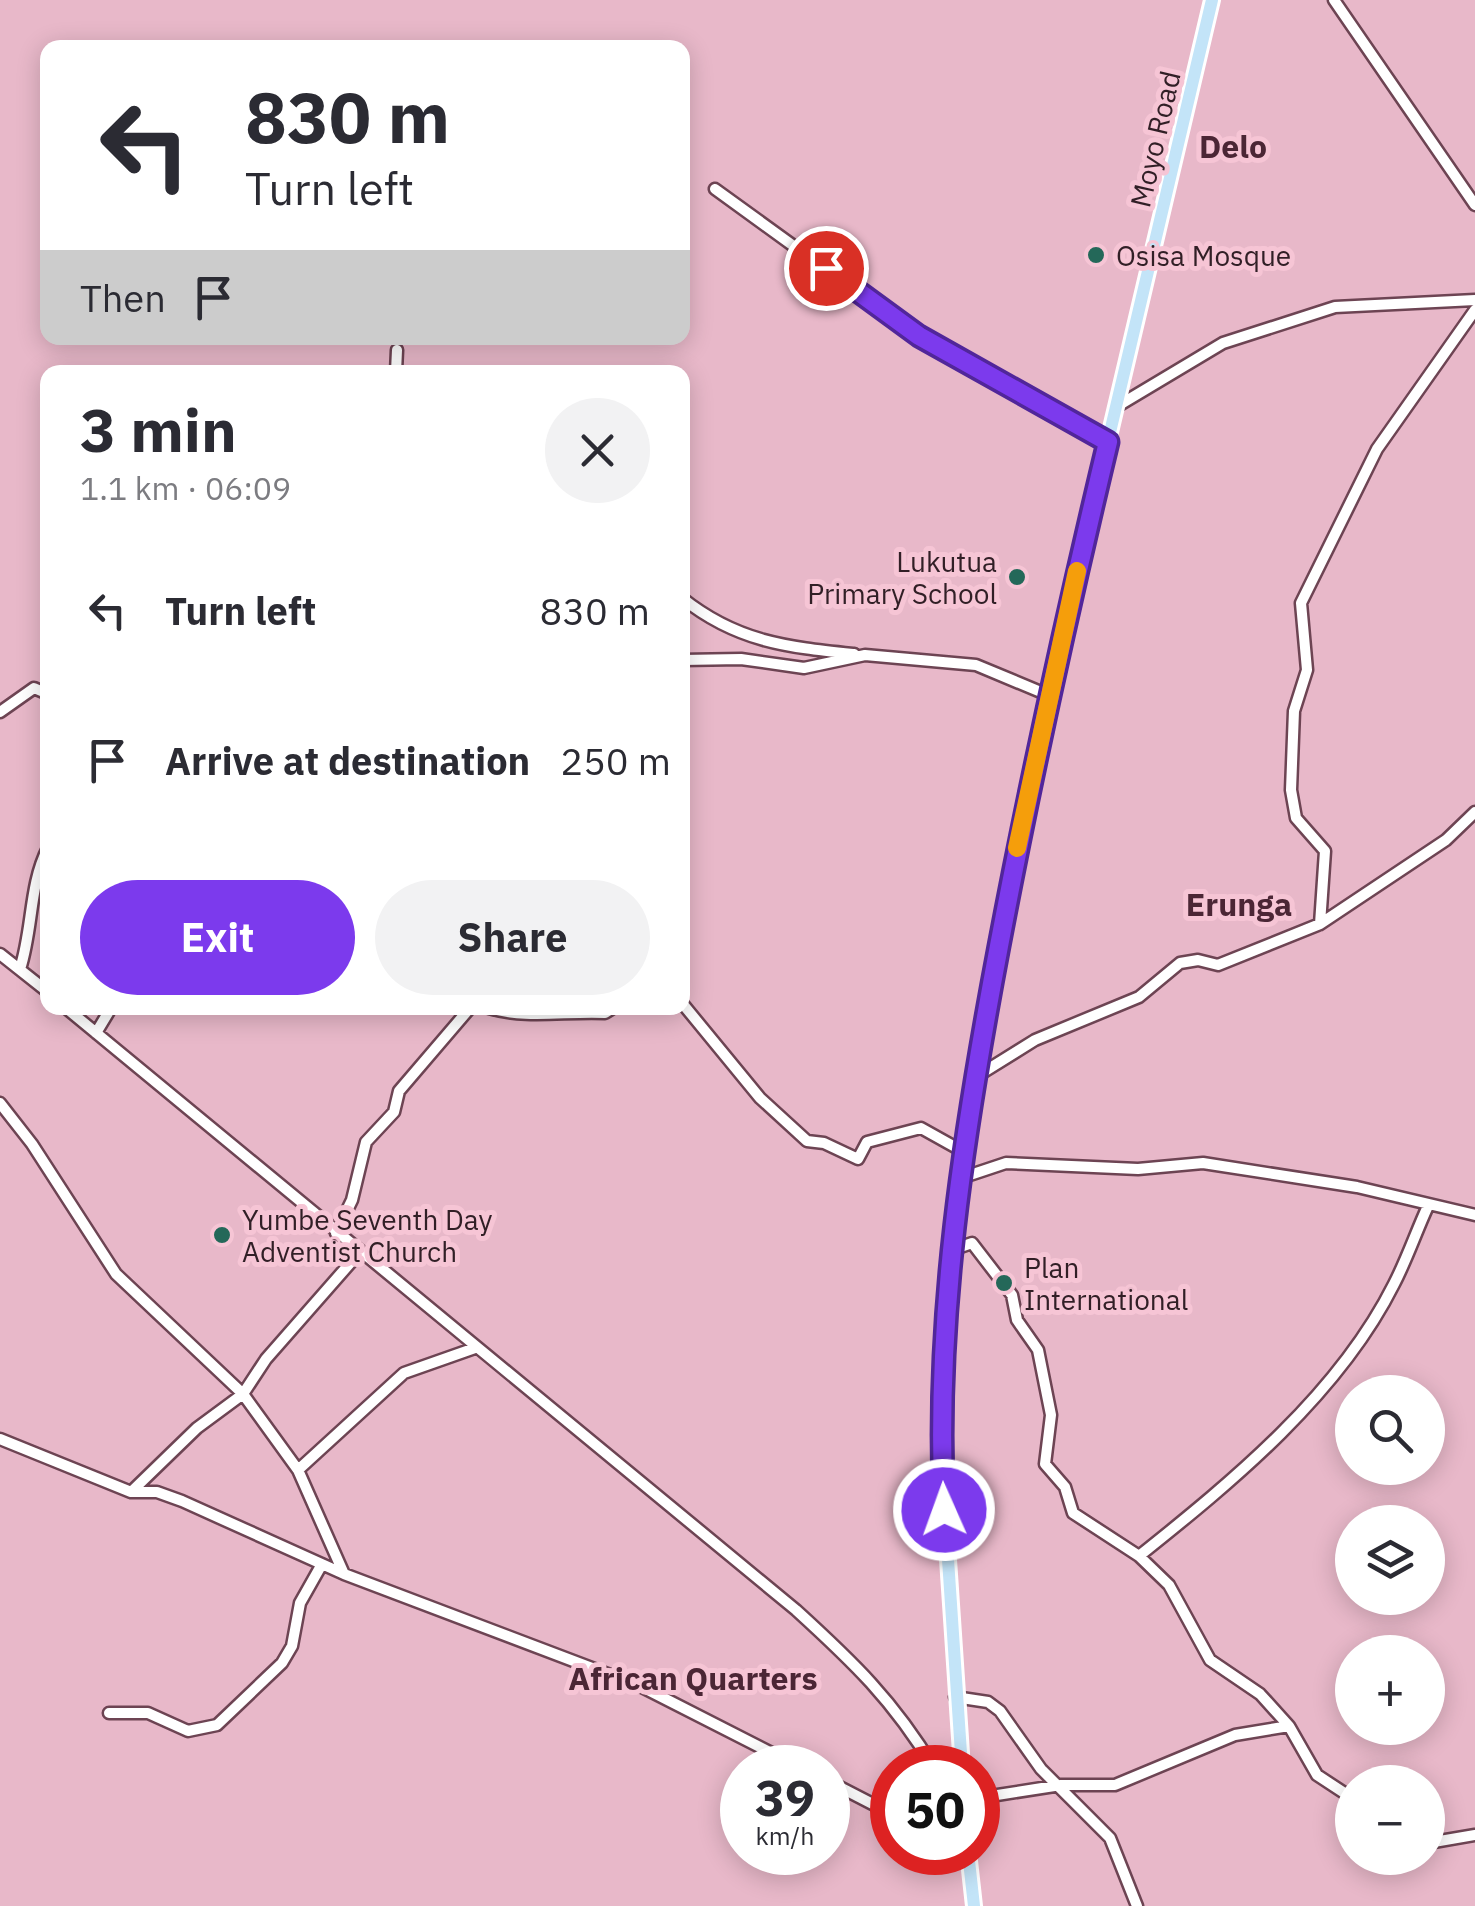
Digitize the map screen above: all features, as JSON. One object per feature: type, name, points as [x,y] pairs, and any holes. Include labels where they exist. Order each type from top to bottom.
[{"type":"main road","name":"Moyo Road","points":[[960,1745],[942,1470],[952,1250],[974,1078],[1048,695],[1212,0]]},
{"type":"main road","points":[[968,1875],[974,1906]]},
{"type":"street","points":[[1334,0],[1475,205]]},
{"type":"street","points":[[715,189],[904,326],[1108,442]]},
{"type":"street","points":[[1116,407],[1223,343],[1336,306],[1475,300]]},
{"type":"street","points":[[1320,924],[1325,851],[1296,818],[1292,790],[1294,711],[1307,670],[1302,603],[1377,448],[1475,310]]},
{"type":"street","points":[[397,365],[398,350]]},
{"type":"street","points":[[690,604],[704,615],[770,646],[976,665],[1048,695]]},
{"type":"street","points":[[690,660],[741,660],[804,668],[866,655]]},
{"type":"street","points":[[0,712],[34,688],[40,691]]},
{"type":"street","points":[[974,1078],[1035,1040],[1138,997],[1180,963],[1198,960],[1218,965],[1320,924],[1446,840],[1475,812]]},
{"type":"street","points":[[20,969],[32,925],[36,870],[40,863]]},
{"type":"street","points":[[0,954],[40,985]]},
{"type":"street","points":[[690,1013],[760,1098],[807,1142],[824,1142],[858,1159],[867,1142],[921,1128],[964,1152]]},
{"type":"street","points":[[74,1015],[860,1668],[901,1714],[920,1745]]},
{"type":"street","points":[[96,1034],[108,1015]]},
{"type":"street","points":[[336,1233],[352,1200],[366,1142],[394,1112],[399,1091],[464,1015]]},
{"type":"street","points":[[0,1103],[32,1144],[116,1274],[243,1394],[298,1470],[344,1574]]},
{"type":"street","points":[[960,1178],[1006,1163],[1138,1169],[1203,1163],[1356,1187],[1475,1215]]},
{"type":"street","points":[[1139,1556],[1226,1487],[1336,1372],[1393,1287],[1428,1206]]},
{"type":"street","points":[[952,1250],[972,1242],[1012,1295],[1017,1320],[1038,1350],[1051,1415],[1045,1464],[1065,1487],[1073,1513],[1139,1556],[1169,1584],[1210,1660],[1260,1694],[1289,1726],[1317,1775],[1335,1787]]},
{"type":"street","points":[[131,1492],[198,1428],[243,1394],[276,1347],[359,1253]]},
{"type":"street","points":[[298,1470],[404,1373],[475,1348]]},
{"type":"street","points":[[0,1439],[131,1492],[157,1492],[182,1500],[344,1574],[642,1688],[755,1745]]},
{"type":"street","points":[[110,1713],[148,1713],[188,1731],[217,1725],[282,1663],[292,1646],[300,1603],[322,1564]]},
{"type":"street","points":[[955,1696],[988,1702],[1000,1712],[1041,1769],[1061,1785],[1118,1851],[1137,1906]]},
{"type":"street","points":[[1000,1795],[1061,1785],[1115,1784],[1235,1735],[1289,1726]]},
{"type":"street","points":[[1445,1839],[1475,1834]]},
{"type":"slow traffic","points":[[1017,848],[1077,571]]},
{"type":"place","name":"Osisa Mosque","points":[[1096,255]]},
{"type":"place","name":"Lukutua Primary School","points":[[1017,577]]},
{"type":"place","name":"Yumbe Seventh Day Adventist Church","points":[[222,1235]]},
{"type":"place","name":"Plan International","points":[[1004,1283]]},
{"type":"district","name":"Delo","points":[[1233,146]]},
{"type":"district","name":"Erunga","points":[[1239,904]]},
{"type":"district","name":"African Quarters","points":[[693,1678]]},
{"type":"route","points":[[826,268],[919,336],[1034,397],[1108,442],[1048,695],[974,1078],[948,1298],[944,1510]]}]
